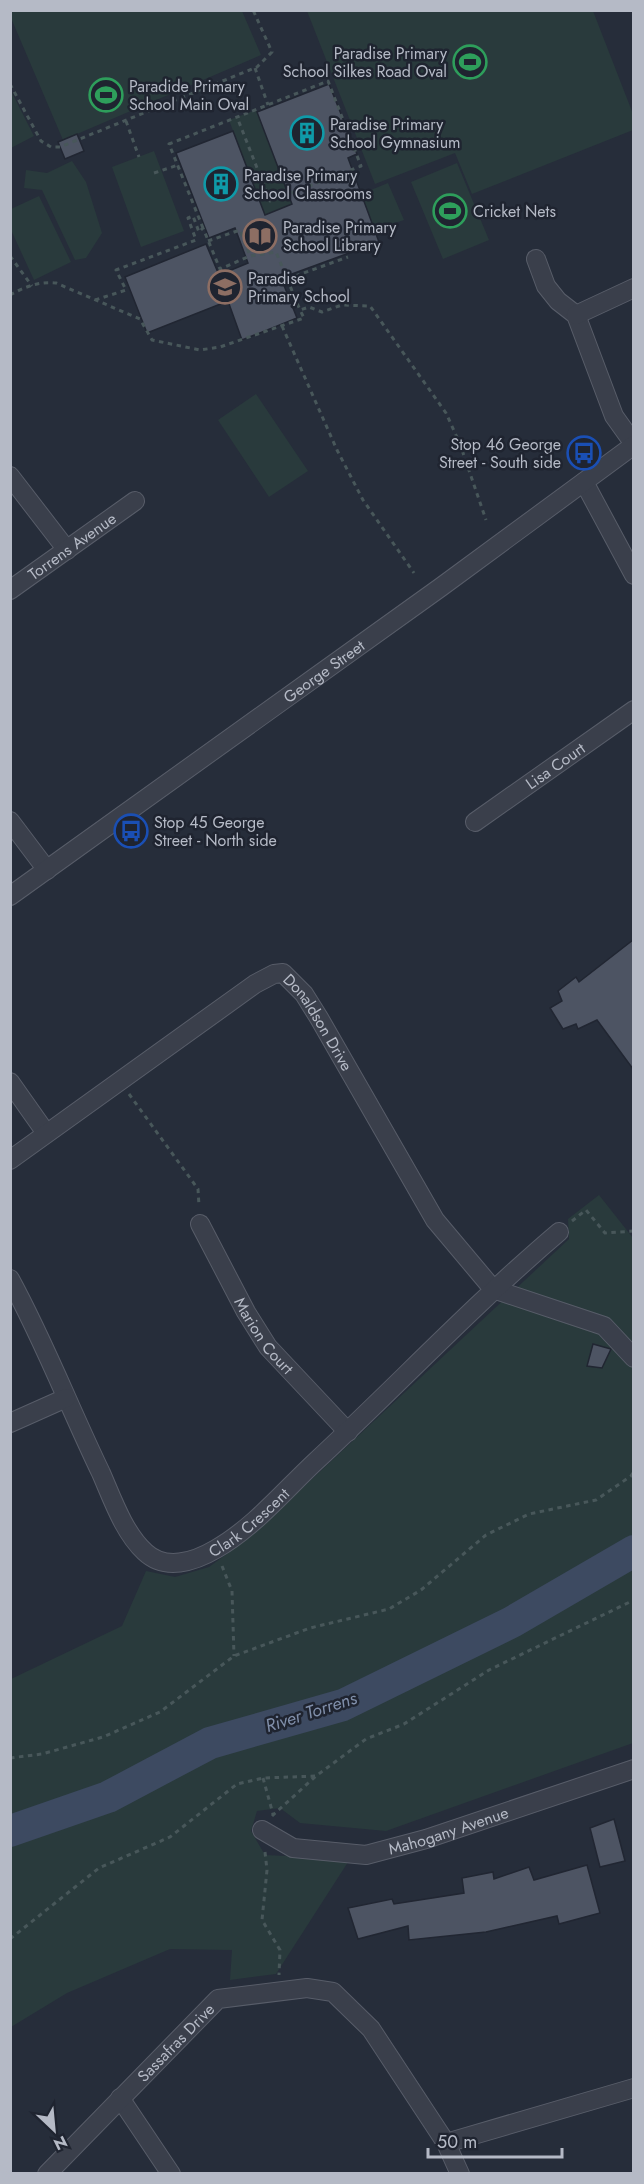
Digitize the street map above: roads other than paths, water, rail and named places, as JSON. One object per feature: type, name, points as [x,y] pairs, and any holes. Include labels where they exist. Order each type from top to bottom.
[{"type":"street","points":[[536,259],[546,286],[558,301],[576,315],[614,416],[633,445]]},
{"type":"street","points":[[576,315],[633,288]]},
{"type":"street","name":"George Street","points":[[10,896],[633,445]]},
{"type":"street","points":[[10,477],[67,550]]},
{"type":"street","points":[[584,482],[633,575]]},
{"type":"street","name":"Torrens Avenue","points":[[10,590],[135,501]]},
{"type":"street","name":"Lisa Court","points":[[475,822],[633,710]]},
{"type":"street","points":[[10,821],[47,870]]},
{"type":"street","name":"Donaldson Drive","points":[[10,1160],[255,984],[274,974],[283,973],[304,994],[319,1018],[435,1220],[493,1289]]},
{"type":"street","points":[[10,1082],[46,1132]]},
{"type":"street","name":"Marion Court","points":[[200,1224],[246,1312],[268,1347],[348,1432]]},
{"type":"street","name":"Clark Crescent","points":[[10,1279],[118,1511],[143,1551],[156,1561],[172,1564],[189,1562],[215,1550],[237,1535],[348,1432],[493,1289],[559,1232]]},
{"type":"street","points":[[493,1289],[604,1326],[633,1358]]},
{"type":"street","points":[[10,1423],[66,1398]]},
{"type":"street","name":"Mahogany Avenue","points":[[262,1830],[292,1848],[366,1855],[426,1839],[633,1769]]},
{"type":"street","name":"Sassafras Drive","points":[[46,2174],[218,1999],[307,1989],[333,1992],[371,2029],[446,2144],[460,2174]]},
{"type":"street","points":[[446,2144],[633,2088]]},
{"type":"street","points":[[120,2098],[171,2174]]},
{"type":"waterway","name":"River Torrens","points":[[10,1831],[108,1797],[210,1743],[343,1705],[512,1622],[634,1551]]},
{"type":"waterway","points":[[10,1818],[16,1828]]},
{"type":"place","name":"Paradise Primary School Silkes Road Oval","points":[[470,62]]},
{"type":"place","name":"Paradide Primary School Main Oval","points":[[106,95]]},
{"type":"place","name":"Paradise Primary School Gymnasium","points":[[307,133]]},
{"type":"place","name":"Paradise Primary School Classrooms","points":[[221,184]]},
{"type":"place","name":"Cricket Nets","points":[[450,211]]},
{"type":"place","name":"Paradise Primary School Library","points":[[260,236]]},
{"type":"place","name":"Paradise Primary School","points":[[225,287]]},
{"type":"place","name":"Stop 46 George Street - South side","points":[[584,453]]},
{"type":"place","name":"Stop 45 George Street - North side","points":[[131,831]]}]
